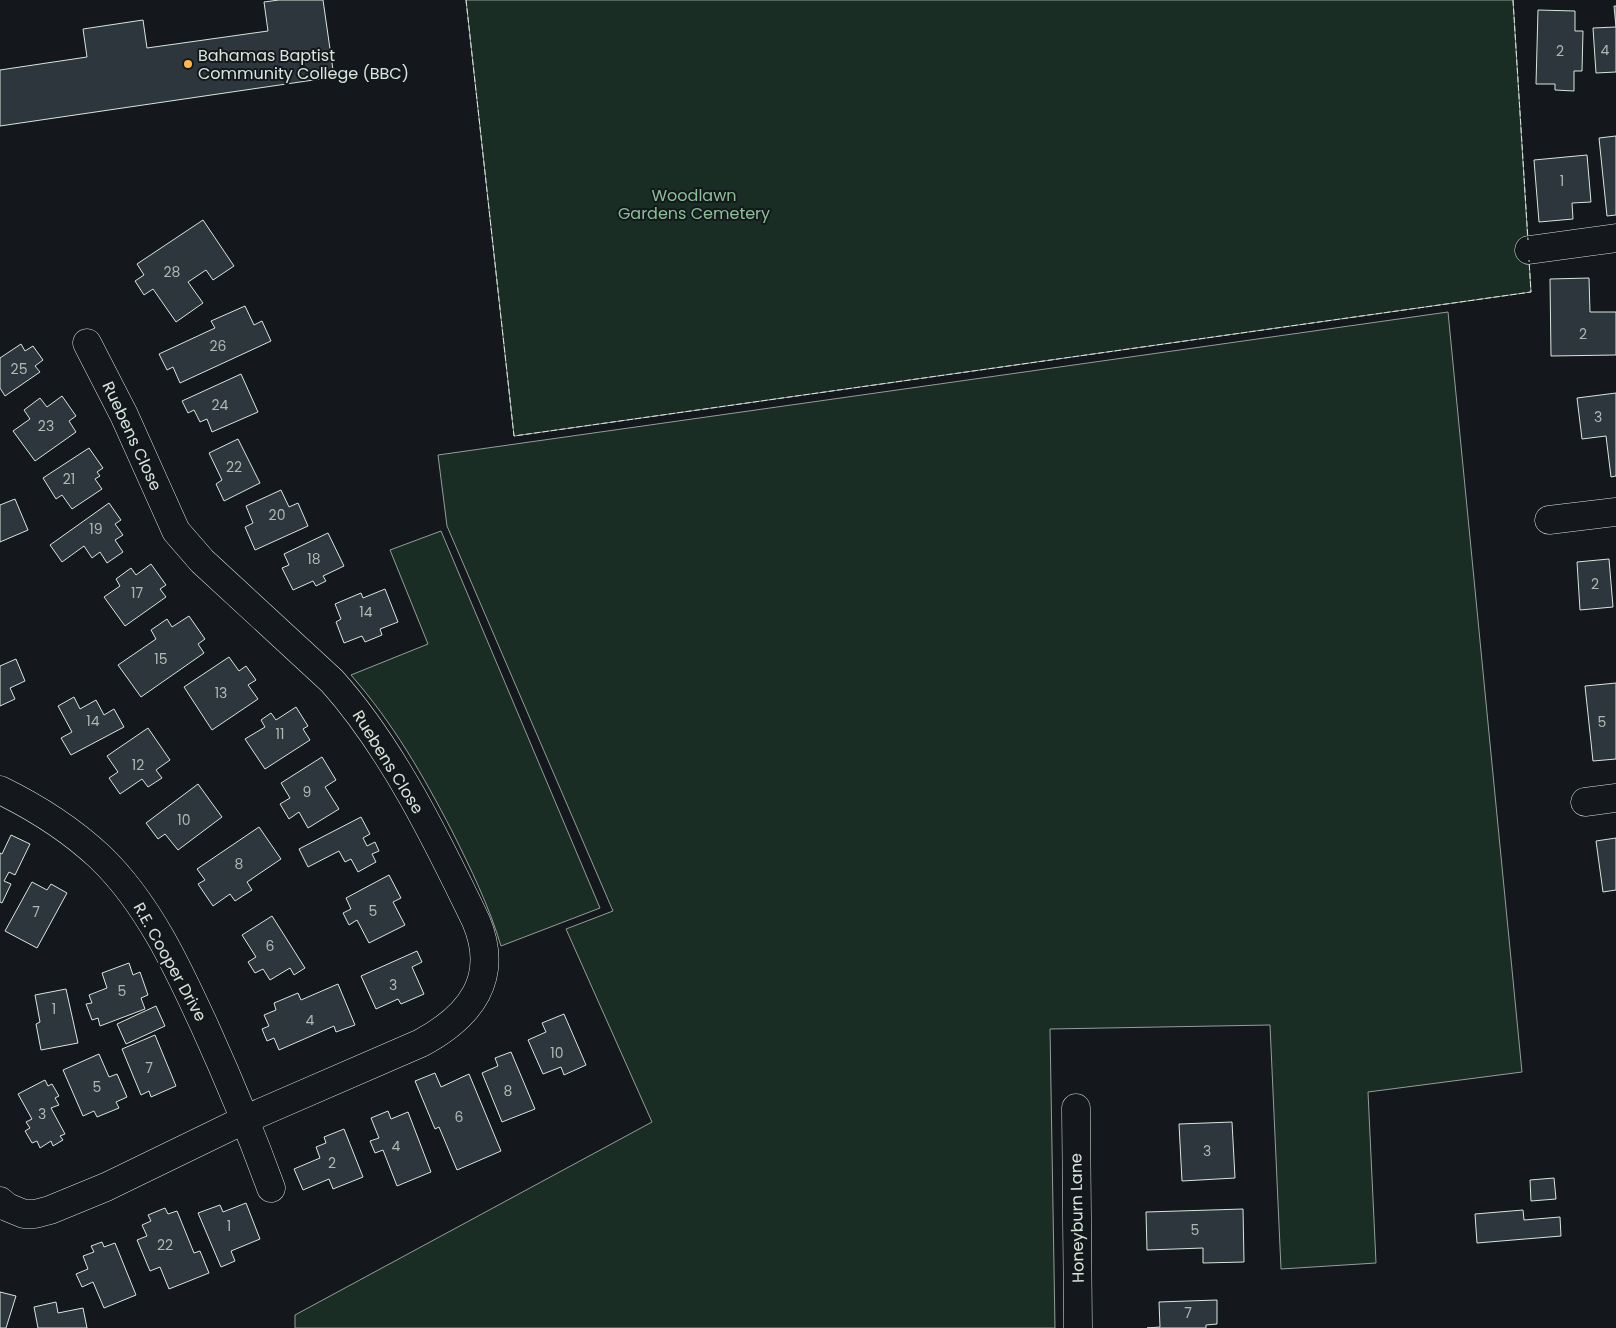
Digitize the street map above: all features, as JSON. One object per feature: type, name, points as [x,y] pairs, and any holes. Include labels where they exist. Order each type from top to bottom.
[{"type":"street","points":[[1529,250],[1616,238]]},
{"type":"street","name":"Ruebens Close","points":[[0,1201],[7,1207],[24,1214],[35,1214],[50,1210],[106,1187],[246,1119],[421,1042],[442,1031],[467,1007],[478,989],[485,970],[485,950],[476,921],[409,793],[362,717],[332,681],[202,562],[176,531],[124,415],[87,344]]},
{"type":"street","points":[[1549,520],[1616,512]]},
{"type":"street","name":"R.E. Cooper Drive","points":[[0,790],[29,804],[70,832],[101,858],[128,889],[154,927],[191,997],[246,1119],[271,1188]]},
{"type":"street","points":[[1586,802],[1616,798]]},
{"type":"street","name":"Honeyburn Lane","points":[[1076,1108],[1078,1328]]},
{"type":"green space","name":"Woodlawn Gardens Cemetery","points":[[466,0],[1513,0],[1531,292],[514,436]]},
{"type":"green space","points":[[1448,312],[1522,1072],[1368,1092],[1376,1263],[1281,1269],[1270,1025],[1050,1029],[1055,1328],[295,1328],[295,1315],[652,1122],[566,929],[613,911],[447,526],[438,455]]},
{"type":"green space","points":[[441,531],[600,908],[501,946],[491,916],[473,874],[430,790],[394,731],[351,675],[428,644],[390,550]]},
{"type":"building","name":"Bahamas Baptist Community College (BBC)","points":[[323,0],[334,77],[0,126],[0,70],[87,57],[83,29],[143,20],[147,48],[268,31],[264,2]]},
{"type":"building","points":[[1614,6],[1616,6],[1616,27]]},
{"type":"building","points":[[1538,10],[1575,11],[1575,31],[1583,31],[1582,71],[1574,71],[1574,91],[1555,90],[1555,84],[1536,84]]},
{"type":"building","points":[[1616,27],[1616,72],[1596,73],[1593,28]]},
{"type":"building","points":[[1616,136],[1616,215],[1607,216],[1599,138]]},
{"type":"building","points":[[1587,155],[1591,202],[1572,203],[1573,219],[1539,222],[1534,160]]},
{"type":"building","points":[[203,220],[234,266],[213,280],[206,270],[188,282],[203,303],[176,322],[153,289],[144,295],[135,281],[144,275],[137,264]]},
{"type":"building","points":[[1589,278],[1590,312],[1616,312],[1616,355],[1551,356],[1550,279]]},
{"type":"building","points":[[245,306],[254,325],[262,321],[271,341],[180,383],[173,367],[167,370],[159,354],[215,328],[211,321]]},
{"type":"building","points":[[21,344],[25,351],[33,346],[43,360],[35,366],[40,372],[5,396],[0,388],[0,358]]},
{"type":"building","points":[[241,374],[258,412],[212,432],[207,419],[200,422],[194,410],[188,413],[182,401]]},
{"type":"building","points":[[1616,393],[1616,476],[1611,477],[1606,436],[1582,439],[1577,398]]},
{"type":"building","points":[[62,396],[76,416],[69,421],[76,432],[35,461],[13,431],[30,419],[24,410],[40,398],[47,407]]},
{"type":"building","points":[[238,439],[260,483],[224,501],[216,484],[222,480],[209,453]]},
{"type":"building","points":[[89,448],[103,468],[97,472],[100,476],[95,479],[102,489],[72,509],[62,495],[56,499],[43,478]]},
{"type":"building","points":[[281,490],[289,507],[298,503],[308,526],[255,550],[245,527],[253,523],[246,506]]},
{"type":"building","points":[[15,499],[28,530],[0,542],[0,505]]},
{"type":"building","points":[[109,503],[121,520],[115,524],[123,535],[115,540],[123,552],[107,563],[100,552],[92,558],[84,546],[62,562],[50,545]]},
{"type":"building","points":[[328,533],[344,566],[323,576],[326,581],[316,586],[313,581],[293,590],[282,568],[289,565],[284,554]]},
{"type":"building","points":[[1609,559],[1613,607],[1580,610],[1577,562]]},
{"type":"building","points":[[151,564],[166,585],[160,589],[166,597],[125,626],[104,597],[120,586],[116,579],[131,568],[136,575]]},
{"type":"building","points":[[385,589],[398,622],[380,629],[382,635],[365,642],[362,636],[344,643],[336,622],[341,619],[335,604],[361,593],[363,598]]},
{"type":"building","points":[[189,616],[205,639],[198,644],[204,653],[141,697],[118,665],[156,639],[151,630],[167,619],[172,627]]},
{"type":"building","points":[[229,657],[239,671],[246,666],[256,680],[248,685],[258,699],[212,730],[184,687]]},
{"type":"building","points":[[16,659],[25,681],[10,688],[15,699],[0,706],[0,666]]},
{"type":"building","points":[[1616,683],[1616,759],[1593,761],[1585,686]]},
{"type":"building","points":[[74,697],[80,709],[96,700],[104,715],[114,709],[124,727],[71,755],[61,738],[72,732],[58,706]]},
{"type":"building","points":[[296,707],[308,726],[303,729],[310,740],[265,769],[245,739],[265,727],[261,720],[271,713],[276,720]]},
{"type":"building","points":[[148,728],[170,760],[156,770],[162,778],[148,787],[142,779],[120,794],[109,778],[118,772],[107,756]]},
{"type":"building","points":[[322,757],[336,780],[325,787],[339,809],[308,828],[299,812],[289,819],[280,804],[290,798],[281,783]]},
{"type":"building","points":[[198,784],[222,817],[178,850],[165,834],[158,839],[146,823]]},
{"type":"building","points":[[361,817],[370,834],[363,838],[367,846],[375,842],[379,851],[372,854],[376,862],[358,872],[351,859],[345,862],[339,851],[308,867],[299,849]]},
{"type":"building","points":[[259,827],[281,859],[247,882],[252,890],[235,901],[230,894],[213,906],[198,884],[205,880],[197,869]]},
{"type":"building","points":[[11,835],[30,844],[15,875],[9,872],[4,881],[11,884],[2,903],[0,902],[0,853],[2,854]]},
{"type":"building","points":[[1616,838],[1616,890],[1603,892],[1596,841]]},
{"type":"building","points":[[389,875],[401,898],[393,902],[405,925],[369,943],[357,920],[349,925],[343,913],[351,909],[346,898]]},
{"type":"building","points":[[32,882],[47,890],[51,884],[67,893],[37,948],[5,931]]},
{"type":"building","points":[[272,916],[305,968],[294,975],[290,968],[270,980],[263,969],[255,973],[248,962],[256,957],[242,935]]},
{"type":"building","points":[[417,951],[422,962],[412,967],[424,994],[401,1004],[398,999],[376,1009],[361,976]]},
{"type":"building","points":[[129,963],[133,975],[140,972],[148,995],[141,998],[145,1009],[100,1026],[98,1018],[92,1020],[86,1004],[92,1003],[89,995],[107,988],[102,973]]},
{"type":"building","points":[[338,984],[355,1025],[336,1032],[334,1026],[279,1050],[274,1038],[267,1041],[262,1029],[269,1026],[264,1015],[276,1010],[274,1003],[298,993],[301,1000]]},
{"type":"building","points":[[66,989],[78,1043],[41,1050],[36,1024],[40,1022],[35,995]]},
{"type":"building","points":[[156,1006],[165,1026],[126,1044],[117,1024]]},
{"type":"building","points":[[564,1014],[586,1065],[564,1075],[561,1067],[543,1074],[528,1040],[546,1032],[542,1023]]},
{"type":"building","points":[[155,1035],[176,1086],[151,1097],[149,1091],[141,1095],[122,1049]]},
{"type":"building","points":[[511,1052],[535,1109],[502,1122],[482,1073],[498,1066],[495,1058]]},
{"type":"building","points":[[99,1054],[109,1077],[117,1074],[127,1097],[116,1102],[119,1108],[97,1117],[94,1111],[83,1116],[63,1070]]},
{"type":"building","points":[[435,1073],[441,1087],[469,1074],[501,1151],[457,1170],[439,1127],[435,1129],[415,1081]]},
{"type":"building","points":[[45,1080],[48,1086],[52,1084],[59,1096],[55,1098],[59,1105],[51,1108],[65,1134],[60,1136],[63,1140],[53,1146],[51,1141],[40,1148],[37,1141],[32,1143],[25,1131],[30,1128],[26,1122],[32,1119],[18,1094]]},
{"type":"building","points":[[388,1111],[391,1119],[408,1112],[431,1172],[397,1186],[383,1150],[375,1153],[370,1141],[379,1138],[371,1118]]},
{"type":"building","points":[[1232,1122],[1235,1178],[1182,1181],[1179,1124]]},
{"type":"building","points":[[344,1129],[363,1177],[333,1189],[329,1179],[303,1190],[294,1169],[320,1158],[316,1147],[326,1143],[324,1137]]},
{"type":"building","points":[[1554,1178],[1556,1199],[1531,1201],[1530,1180]]},
{"type":"building","points":[[246,1203],[260,1239],[231,1251],[235,1261],[221,1267],[198,1213],[220,1205],[223,1212]]},
{"type":"building","points":[[165,1208],[168,1214],[177,1211],[194,1253],[200,1251],[209,1273],[169,1289],[160,1267],[150,1271],[137,1240],[147,1236],[142,1225],[151,1221],[148,1215]]},
{"type":"building","points":[[1243,1209],[1244,1262],[1203,1263],[1203,1248],[1147,1250],[1146,1212]]},
{"type":"building","points":[[1523,1210],[1524,1220],[1560,1217],[1561,1236],[1477,1243],[1475,1214]]},
{"type":"building","points":[[102,1242],[104,1247],[115,1243],[136,1295],[104,1308],[93,1282],[82,1287],[76,1274],[88,1269],[83,1256],[94,1252],[91,1246]]},
{"type":"building","points":[[0,1292],[16,1296],[6,1328],[0,1328]]},
{"type":"building","points":[[1217,1300],[1217,1324],[1206,1325],[1206,1328],[1147,1328],[1160,1327],[1159,1302]]},
{"type":"building","points":[[56,1302],[58,1313],[83,1308],[87,1328],[38,1328],[34,1307]]},
{"type":"fence","points":[[466,0],[514,436],[1531,292],[1529,260]]},
{"type":"fence","points":[[1513,0],[1528,240]]},
{"type":"place","name":"Bahamas Baptist Community College (BBC)","points":[[188,64]]}]
